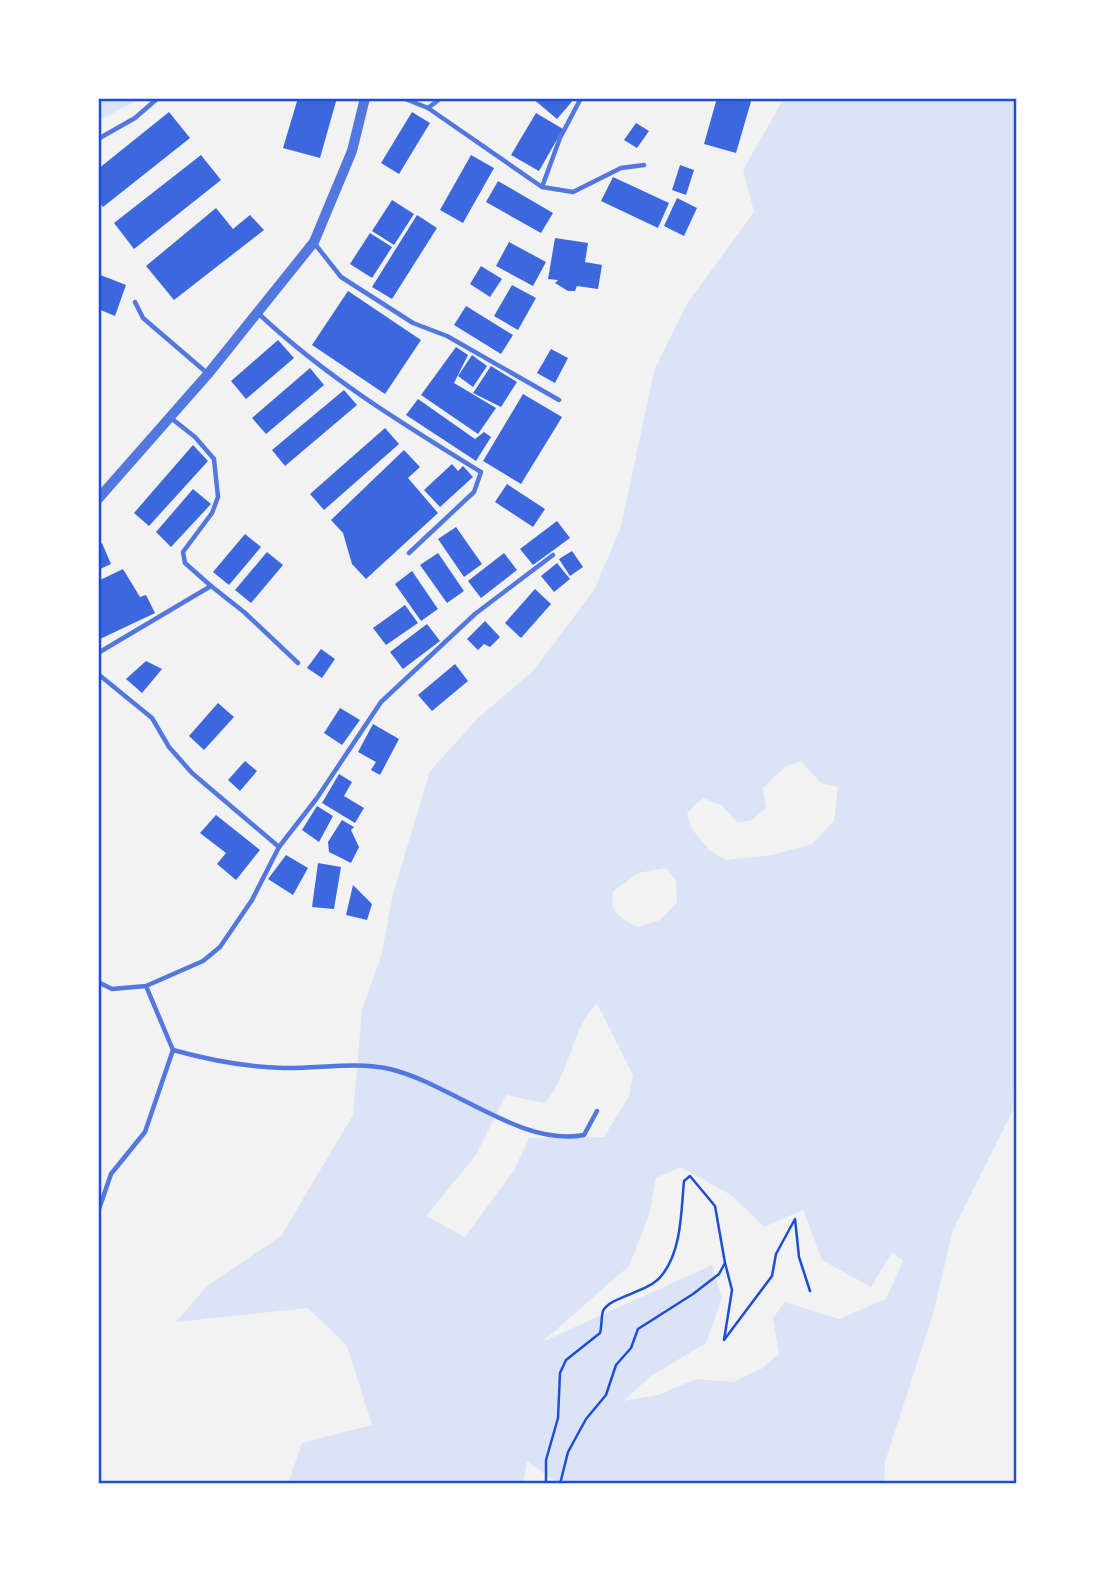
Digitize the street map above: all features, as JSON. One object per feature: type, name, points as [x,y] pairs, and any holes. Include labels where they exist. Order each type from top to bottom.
[{"type":"street","points":[[98,499],[208,374],[314,242],[352,151],[365,98]]},
{"type":"lane","points":[[98,139],[135,118],[158,98]]},
{"type":"lane","points":[[403,98],[428,108],[542,187],[573,192],[621,168],[644,165]]},
{"type":"lane","points":[[428,108],[441,98]]},
{"type":"lane","points":[[542,187],[561,138],[581,98]]},
{"type":"lane","points":[[314,242],[341,277],[413,323],[447,336],[559,400]]},
{"type":"lane","points":[[135,303],[142,318],[208,374]]},
{"type":"lane","points":[[258,313],[311,360],[388,414],[481,472],[474,492],[409,553]]},
{"type":"lane","points":[[170,418],[195,437],[214,459],[218,497],[212,513],[183,552],[185,563],[244,612],[298,663]]},
{"type":"lane","points":[[98,982],[112,989],[146,986],[203,961],[220,947],[252,900],[279,847],[317,798],[382,702],[475,614],[553,555]]},
{"type":"lane","points":[[98,653],[211,586]]},
{"type":"lane","points":[[98,674],[152,718],[169,747],[192,773],[279,847]]},
{"type":"lane","points":[[98,1212],[111,1174],[145,1132],[173,1050],[146,986]]},
{"type":"lane","points":[[173,1050],[212,1061],[283,1068],[348,1066],[388,1069],[428,1081],[524,1127],[566,1139],[584,1135],[597,1111]]},
{"type":"path","points":[[546,1484],[546,1460],[558,1418],[560,1373],[566,1360],[600,1333],[603,1312],[613,1302],[647,1289],[662,1276],[671,1261],[680,1228],[684,1181],[690,1176],[715,1206],[732,1290],[723,1330],[724,1339],[772,1276],[776,1254],[795,1219],[799,1257],[810,1291]]},
{"type":"path","points":[[560,1484],[568,1452],[586,1419],[606,1395],[616,1366],[631,1348],[638,1329],[693,1294],[719,1274],[725,1263]]},
{"type":"shaded area","points":[[98,98],[142,98],[98,121]]},
{"type":"shaded area","points":[[784,98],[1017,98],[1017,1018],[1013,1110],[953,1230],[933,1314],[885,1462],[884,1484],[558,1484],[527,1461],[523,1484],[288,1484],[302,1443],[372,1425],[347,1346],[308,1308],[176,1322],[207,1286],[281,1236],[353,1115],[362,1009],[381,957],[393,894],[430,771],[478,718],[533,671],[594,590],[621,527],[654,371],[686,305],[754,212],[743,170]],"holes":[[[801,761],[821,783],[838,787],[834,821],[812,844],[772,855],[726,860],[710,851],[692,829],[687,813],[703,798],[722,806],[737,822],[750,821],[766,808],[763,788],[785,767]],[[666,868],[676,881],[677,902],[660,920],[638,927],[617,914],[612,898],[613,891],[638,873]],[[597,1003],[633,1075],[629,1096],[604,1137],[529,1138],[514,1170],[465,1237],[426,1216],[476,1155],[506,1095],[545,1103],[560,1079],[589,1013]],[[680,1167],[731,1195],[764,1227],[803,1210],[822,1260],[871,1287],[892,1252],[903,1261],[886,1299],[839,1319],[785,1302],[773,1318],[779,1354],[761,1369],[733,1382],[696,1379],[658,1395],[623,1401],[651,1376],[706,1343],[722,1298],[712,1265],[542,1342],[629,1266],[649,1215],[656,1178]]]},
{"type":"building","points":[[298,98],[337,98],[320,158],[283,148]]},
{"type":"building","points":[[532,98],[575,98],[557,119]]},
{"type":"building","points":[[717,98],[752,98],[736,153],[704,144]]},
{"type":"building","points":[[169,112],[190,138],[103,207],[98,201],[98,169]]},
{"type":"building","points":[[412,112],[430,123],[399,174],[381,163]]},
{"type":"building","points":[[536,113],[563,129],[539,171],[511,155]]},
{"type":"building","points":[[636,123],[649,131],[637,148],[624,140]]},
{"type":"building","points":[[201,155],[221,180],[134,249],[114,223]]},
{"type":"building","points":[[471,155],[494,168],[463,223],[440,210]]},
{"type":"building","points":[[680,165],[694,170],[686,195],[672,190]]},
{"type":"building","points":[[613,177],[669,203],[658,228],[601,201]]},
{"type":"building","points":[[498,181],[553,213],[541,233],[486,202]]},
{"type":"building","points":[[677,198],[697,208],[684,236],[664,226]]},
{"type":"building","points":[[392,200],[414,214],[394,245],[372,231]]},
{"type":"building","points":[[216,208],[233,229],[250,215],[264,230],[174,300],[146,266]]},
{"type":"building","points":[[417,215],[437,228],[392,299],[372,287]]},
{"type":"building","points":[[370,233],[392,247],[372,278],[350,264]]},
{"type":"building","points":[[555,238],[588,243],[585,262],[602,265],[598,289],[577,286],[575,291],[568,291],[555,283],[558,280],[548,279]]},
{"type":"building","points":[[509,242],[546,262],[533,286],[496,266]]},
{"type":"building","points":[[481,266],[502,279],[490,297],[470,284]]},
{"type":"building","points":[[98,274],[126,285],[115,316],[98,309]]},
{"type":"building","points":[[512,285],[536,298],[518,330],[494,316]]},
{"type":"building","points":[[348,291],[421,340],[385,394],[312,345]]},
{"type":"building","points":[[466,306],[513,335],[501,354],[454,325]]},
{"type":"building","points":[[278,340],[294,358],[246,399],[231,381]]},
{"type":"building","points":[[456,347],[468,355],[454,383],[496,408],[478,434],[421,395]]},
{"type":"building","points":[[551,349],[568,358],[555,383],[537,373]]},
{"type":"building","points":[[472,355],[487,366],[473,387],[458,376]]},
{"type":"building","points":[[491,366],[517,382],[501,407],[473,393]]},
{"type":"building","points":[[310,368],[324,385],[266,434],[252,418]]},
{"type":"building","points":[[344,390],[357,405],[285,466],[272,450]]},
{"type":"building","points":[[523,394],[562,417],[521,484],[483,461]]},
{"type":"building","points":[[418,399],[475,439],[484,432],[491,437],[476,461],[406,415]]},
{"type":"building","points":[[385,428],[399,444],[324,510],[310,494]]},
{"type":"building","points":[[193,445],[208,461],[149,526],[134,513]]},
{"type":"building","points":[[404,450],[420,467],[408,478],[438,513],[366,579],[352,564],[343,533],[331,520]]},
{"type":"building","points":[[452,464],[458,471],[463,466],[473,477],[440,507],[424,490]]},
{"type":"building","points":[[507,484],[545,509],[533,527],[495,502]]},
{"type":"building","points":[[193,489],[211,504],[171,547],[156,532]]},
{"type":"building","points":[[557,521],[570,538],[533,565],[520,549]]},
{"type":"building","points":[[456,527],[482,564],[464,577],[438,539]]},
{"type":"building","points":[[245,534],[261,547],[229,585],[213,572]]},
{"type":"building","points":[[102,543],[111,564],[98,570],[98,545]]},
{"type":"building","points":[[572,551],[583,567],[570,576],[559,559]]},
{"type":"building","points":[[267,552],[283,565],[251,603],[235,590]]},
{"type":"building","points":[[438,553],[464,591],[447,603],[420,565]]},
{"type":"building","points":[[504,553],[517,570],[481,598],[468,581]]},
{"type":"building","points":[[557,563],[570,579],[554,592],[541,576]]},
{"type":"building","points":[[123,569],[140,597],[146,595],[155,613],[98,640],[98,581]]},
{"type":"building","points":[[412,571],[438,609],[421,621],[395,584]]},
{"type":"building","points":[[535,589],[551,604],[521,638],[505,623]]},
{"type":"building","points":[[405,605],[418,623],[386,645],[373,628]]},
{"type":"building","points":[[485,621],[500,637],[490,647],[484,644],[478,650],[467,639]]},
{"type":"building","points":[[427,624],[440,641],[403,669],[390,652]]},
{"type":"building","points":[[321,649],[335,659],[322,678],[307,668]]},
{"type":"building","points":[[146,661],[162,669],[142,693],[126,679]]},
{"type":"building","points":[[455,664],[468,681],[432,711],[418,695]]},
{"type":"building","points":[[218,703],[234,717],[204,750],[189,736]]},
{"type":"building","points":[[340,708],[360,720],[342,745],[324,733]]},
{"type":"building","points":[[373,724],[399,739],[380,775],[371,770],[376,762],[358,752]]},
{"type":"building","points":[[245,761],[257,771],[240,791],[228,780]]},
{"type":"building","points":[[339,774],[352,782],[344,796],[364,808],[355,823],[322,803]]},
{"type":"building","points":[[317,806],[333,816],[319,842],[302,830]]},
{"type":"building","points":[[216,815],[260,850],[236,880],[217,864],[226,853],[200,833]]},
{"type":"building","points":[[342,820],[354,827],[351,830],[359,847],[351,863],[329,852],[328,842]]},
{"type":"building","points":[[286,855],[308,868],[293,895],[268,879]]},
{"type":"building","points":[[318,863],[341,867],[334,909],[312,907]]},
{"type":"building","points":[[353,885],[372,904],[367,920],[346,915]]}]
